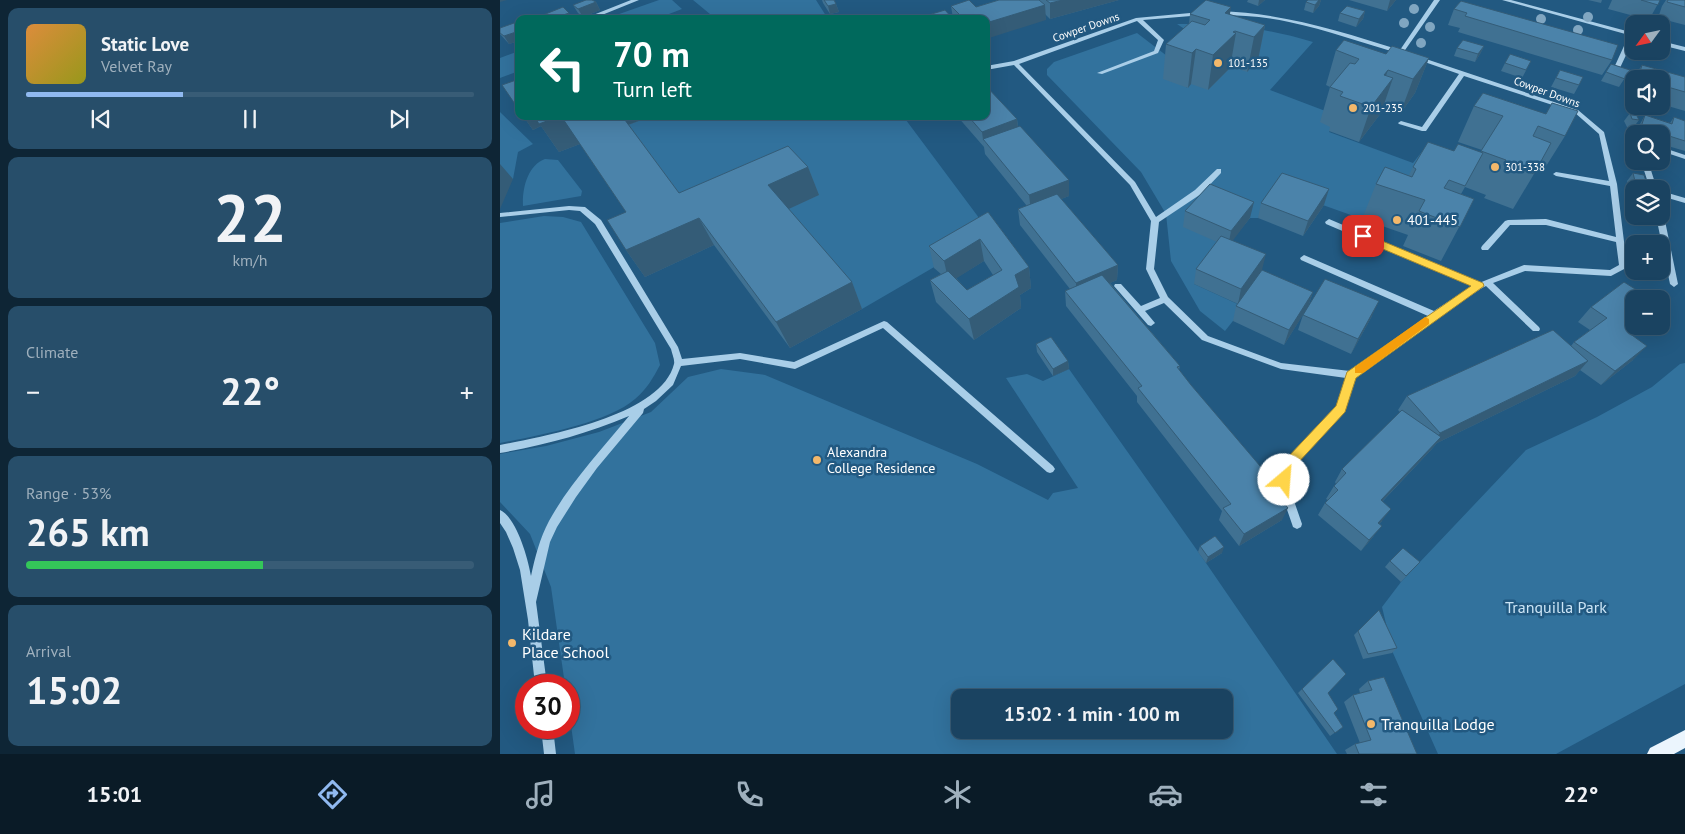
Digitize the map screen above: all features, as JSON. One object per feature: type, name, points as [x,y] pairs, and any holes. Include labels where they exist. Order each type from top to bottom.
[{"type":"main road","points":[[1656,754],[1685,739]]},
{"type":"street","points":[[597,15],[636,0]]},
{"type":"street","points":[[1401,52],[1438,0]]},
{"type":"street","points":[[1505,0],[1625,33]]},
{"type":"street","name":"Cowper Downs","points":[[990,67],[1015,63],[1138,19],[1182,14],[1244,13],[1318,27],[1401,52],[1576,111],[1602,133],[1613,184],[1623,266],[1611,273],[1524,268],[1483,284]]},
{"type":"street","points":[[1100,73],[1156,52],[1161,40],[1138,19]]},
{"type":"street","points":[[1670,45],[1685,49]]},
{"type":"street","points":[[1616,70],[1625,51]]},
{"type":"street","points":[[1015,63],[1133,184],[1155,221],[1150,269],[1165,299],[1205,338],[1281,366],[1351,375]]},
{"type":"street","points":[[1670,153],[1685,157]]},
{"type":"street","points":[[1155,221],[1198,192],[1219,171]]},
{"type":"street","points":[[1556,174],[1613,184]]},
{"type":"street","points":[[1670,196],[1685,200]]},
{"type":"street","points":[[1662,225],[1674,284]]},
{"type":"street","points":[[1304,258],[1434,315]]},
{"type":"street","points":[[1297,524],[1284,480],[1291,462],[1341,408],[1351,375],[1434,315],[1483,284],[1536,329]]},
{"type":"street","points":[[1118,286],[1151,323]]},
{"type":"street","points":[[1140,310],[1165,299]]},
{"type":"street","points":[[679,363],[740,356],[795,366],[884,324],[1050,469]]},
{"type":"street","points":[[531,602],[541,557],[553,525],[594,467],[641,408]]},
{"type":"street","points":[[500,515],[507,522],[519,551],[531,602],[540,674]]},
{"type":"street","points":[[548,739],[550,754]]},
{"type":"lane","points":[[1401,122],[1424,130],[1463,73]]},
{"type":"lane","points":[[500,215],[569,208],[582,209],[598,222],[675,349],[679,363],[674,377],[659,394],[641,408],[583,430],[500,449]]},
{"type":"lane","points":[[1329,222],[1483,284]]},
{"type":"lane","points":[[1485,248],[1508,223],[1546,222],[1619,240]]},
{"type":"green space","points":[[659,0],[672,0],[682,9],[666,15],[616,15]]},
{"type":"green space","points":[[693,0],[816,0],[825,15],[711,15]]},
{"type":"green space","points":[[1177,24],[1245,27],[1313,42],[1270,90],[1328,112],[1332,127],[1329,132],[1413,163],[1428,144],[1451,152],[1362,219],[1278,189],[1258,218],[1250,218],[1194,284],[1244,307],[1225,331],[1200,311],[1171,261],[1166,214],[1141,172],[1047,75],[1047,69],[1054,62],[1137,33],[1167,56],[1187,88],[1191,84],[1198,38]]},
{"type":"green space","points":[[515,52],[515,72],[500,78],[500,58]]},
{"type":"green space","points":[[500,112],[533,144],[518,152],[513,179],[500,181]]},
{"type":"green space","points":[[641,120],[906,120],[991,234],[862,309],[695,220],[625,126]]},
{"type":"green space","points":[[545,159],[558,160],[582,191],[581,196],[523,206],[527,178],[534,166]]},
{"type":"green space","points":[[544,216],[563,217],[581,222],[655,343],[660,365],[649,383],[635,399],[608,415],[571,427],[500,443],[500,223]]},
{"type":"green space","name":"Tranquilla Park","points":[[1685,363],[1685,684],[1556,754],[1438,754],[1393,653],[1382,607],[1401,582],[1526,450],[1597,417],[1652,387],[1680,364]]},
{"type":"green space","points":[[721,369],[765,375],[977,464],[1048,500],[1053,493],[1078,488],[1006,378],[1027,374],[1043,381],[1069,369],[1206,563],[1337,754],[575,754],[573,739],[580,739],[580,674],[563,674],[551,587],[530,534],[500,502],[500,454],[546,446],[599,432],[651,412],[688,377]]},
{"type":"building","points":[[586,0],[596,2],[578,9],[573,5]]},
{"type":"building","points":[[824,0],[834,0],[836,4],[828,6]]},
{"type":"building","points":[[969,0],[976,7],[999,0],[1039,0],[1045,5],[990,22],[990,15],[960,15],[951,6]]},
{"type":"building","points":[[1046,0],[1063,0],[1050,3]]},
{"type":"building","points":[[1206,0],[1231,7],[1225,13],[1265,25],[1254,37],[1233,32],[1236,33],[1213,55],[1196,49],[1192,53],[1166,44],[1192,21],[1205,25],[1210,20],[1190,14]]},
{"type":"building","points":[[1308,0],[1319,0],[1315,5],[1306,2]]},
{"type":"building","points":[[1641,0],[1660,0],[1658,5]]},
{"type":"building","points":[[1668,0],[1685,0],[1685,7],[1667,2]]},
{"type":"building","points":[[1461,1],[1618,45],[1612,60],[1465,16],[1467,13],[1454,9]]},
{"type":"building","points":[[1347,6],[1365,11],[1359,19],[1340,13]]},
{"type":"building","points":[[563,7],[569,13],[563,15],[543,15]]},
{"type":"building","points":[[945,10],[949,15],[928,15]]},
{"type":"building","points":[[514,23],[515,32],[504,36],[500,33],[500,28]]},
{"type":"building","points":[[1344,40],[1386,54],[1392,46],[1429,58],[1413,79],[1388,70],[1384,75],[1393,78],[1371,107],[1340,96],[1343,92],[1330,87],[1350,63],[1355,64],[1359,59],[1336,50]]},
{"type":"building","points":[[1463,40],[1484,46],[1478,54],[1457,48]]},
{"type":"building","points":[[1510,54],[1531,61],[1526,70],[1505,63]]},
{"type":"building","points":[[1611,64],[1630,70],[1625,70],[1625,79],[1606,72]]},
{"type":"building","points":[[1642,65],[1660,70],[1640,70]]},
{"type":"building","points":[[1560,70],[1583,77],[1579,85],[1556,78]]},
{"type":"building","points":[[1670,73],[1685,77],[1685,92],[1670,88]]},
{"type":"building","points":[[515,80],[515,104],[502,85]]},
{"type":"building","points":[[990,90],[1017,119],[982,132],[972,120],[990,120]]},
{"type":"building","points":[[1483,93],[1546,114],[1552,103],[1578,111],[1565,136],[1538,126],[1533,136],[1551,143],[1534,174],[1504,163],[1506,160],[1481,151],[1503,116],[1474,106]]},
{"type":"building","points":[[1631,115],[1636,115],[1639,120],[1632,119]]},
{"type":"building","points":[[1645,115],[1672,124],[1674,117],[1685,121],[1685,141],[1670,136],[1670,125],[1642,125]]},
{"type":"building","points":[[536,120],[550,120],[539,124]]},
{"type":"building","points":[[564,120],[625,120],[679,193],[788,146],[808,167],[768,185],[852,282],[776,322],[699,218],[626,250],[607,220],[626,212]]},
{"type":"building","points":[[1020,126],[1069,180],[1029,195],[983,139]]},
{"type":"building","points":[[1428,142],[1454,151],[1458,144],[1483,153],[1465,186],[1449,180],[1444,188],[1474,199],[1460,227],[1419,211],[1425,200],[1376,184],[1385,167],[1412,177],[1416,169],[1413,167]]},
{"type":"building","points":[[1282,173],[1329,189],[1308,221],[1261,203]]},
{"type":"building","points":[[1633,173],[1644,175],[1646,180],[1635,180]]},
{"type":"building","points":[[1210,184],[1254,202],[1231,231],[1185,211]]},
{"type":"building","points":[[1057,194],[1118,265],[1076,283],[1018,209]]},
{"type":"building","points":[[988,212],[1029,267],[1015,275],[1019,287],[969,319],[930,280],[948,271],[967,290],[1002,270],[980,239],[944,261],[929,246]]},
{"type":"building","points":[[1221,236],[1266,254],[1241,289],[1196,269]]},
{"type":"building","points":[[1262,270],[1313,292],[1289,330],[1236,306]]},
{"type":"building","points":[[1102,275],[1180,366],[1177,367],[1191,385],[1272,480],[1267,483],[1288,508],[1244,534],[1223,508],[1231,504],[1138,388],[1142,386],[1065,291]]},
{"type":"building","points":[[1325,279],[1379,301],[1358,339],[1303,315]]},
{"type":"building","points":[[1624,282],[1637,290],[1625,290],[1625,335],[1632,335],[1647,346],[1615,371],[1574,342],[1607,318],[1591,307]]},
{"type":"building","points":[[1553,330],[1588,361],[1440,433],[1407,396]]},
{"type":"building","points":[[1051,337],[1068,361],[1053,369],[1036,344]]},
{"type":"building","points":[[1402,410],[1441,437],[1381,500],[1391,509],[1378,523],[1382,526],[1369,540],[1325,503],[1338,490],[1334,486],[1346,473],[1342,469]]},
{"type":"building","points":[[1215,536],[1224,547],[1208,557],[1200,546]]},
{"type":"building","points":[[1403,548],[1420,562],[1406,576],[1390,561]]},
{"type":"building","points":[[1379,610],[1397,648],[1368,654],[1358,631]]},
{"type":"building","points":[[1333,659],[1346,674],[1328,693],[1338,709],[1334,713],[1343,727],[1335,733],[1302,689]]},
{"type":"building","name":"Tranquilla Lodge","points":[[1384,677],[1417,754],[1359,754],[1355,744],[1371,740],[1353,695],[1372,690],[1368,681]]},
{"type":"slow traffic","points":[[1359,370],[1425,322]]},
{"type":"place","name":"101-135","points":[[1218,63]]},
{"type":"place","name":"201-235","points":[[1353,108]]},
{"type":"place","name":"301-338","points":[[1495,167]]},
{"type":"place","name":"401-445","points":[[1397,220]]},
{"type":"place","name":"Alexandra College Residence","points":[[817,460]]},
{"type":"place","name":"Kildare Place School","points":[[512,643]]},
{"type":"place","name":"Tranquilla Lodge","points":[[1371,724]]},
{"type":"route","points":[[1284,480],[1291,462],[1341,408],[1351,375],[1434,315],[1479,286],[1363,236]]}]
